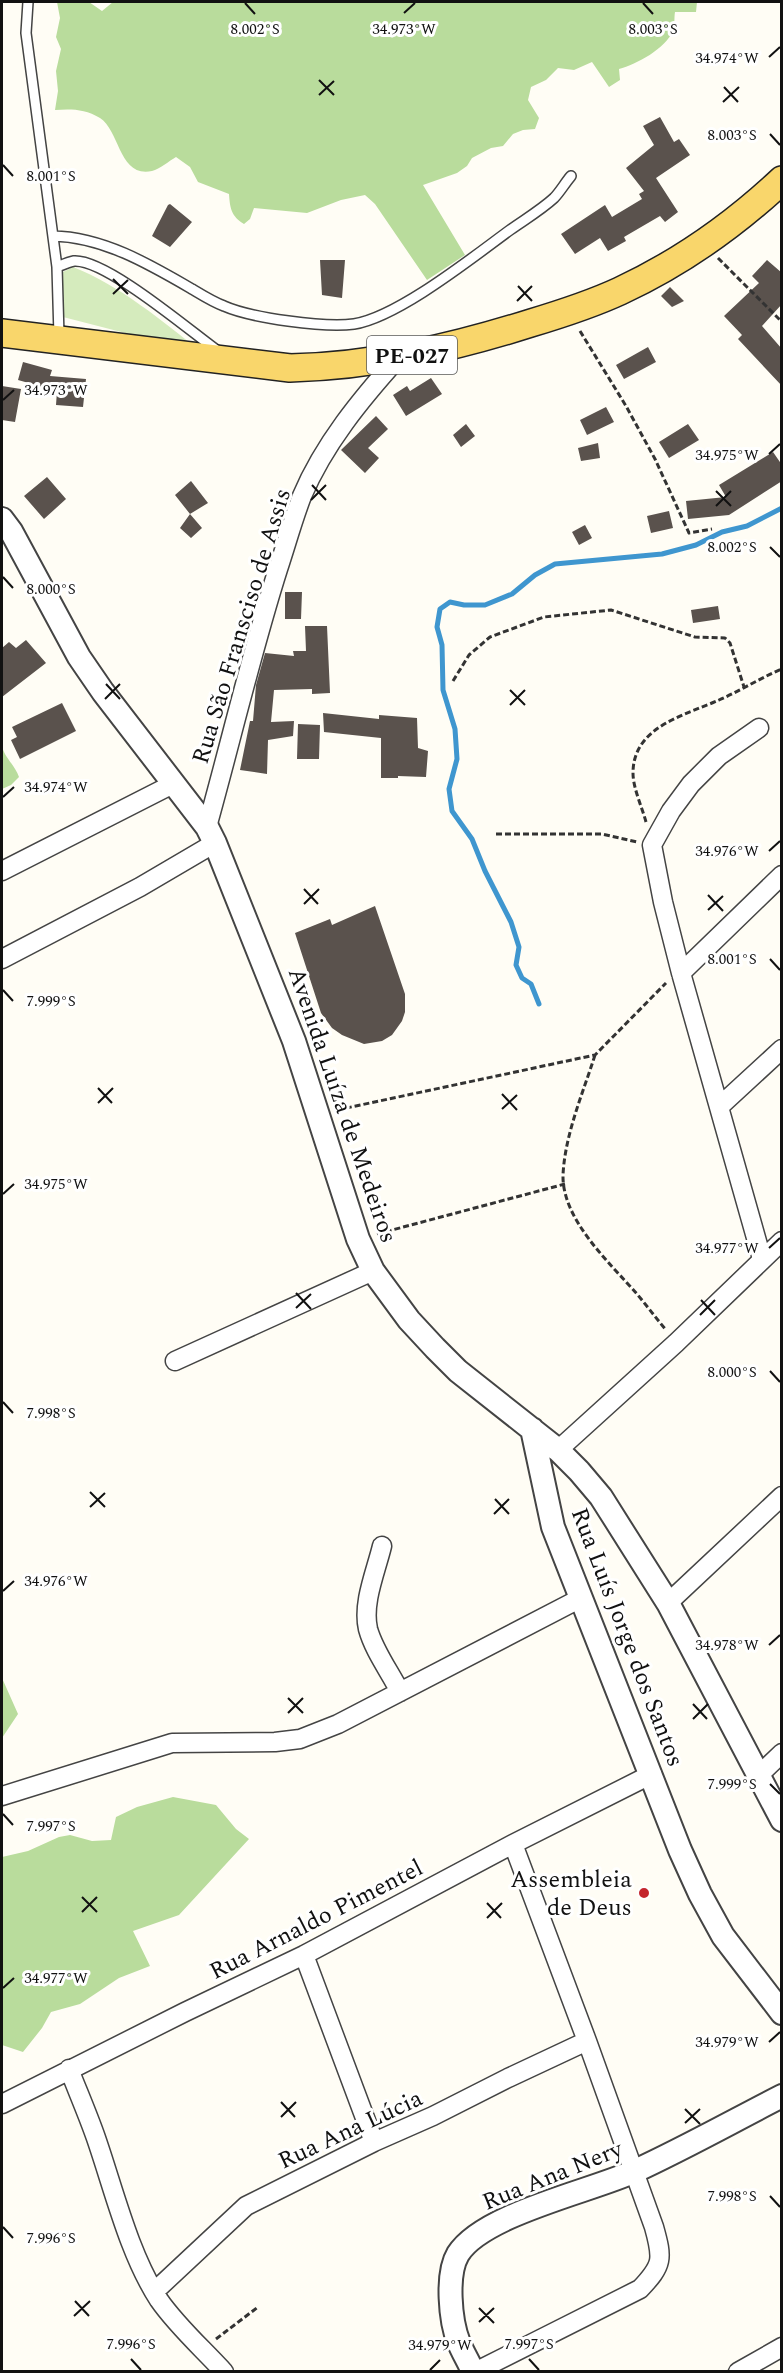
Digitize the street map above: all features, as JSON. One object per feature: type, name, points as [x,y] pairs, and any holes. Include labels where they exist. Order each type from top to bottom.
[{"type":"main road","name":"PE-027","points":[[2,333],[302,368],[337,367],[398,358],[503,332],[620,291],[663,268],[710,237],[782,180]]},
{"type":"street","name":"Rua São Fransciso de Assis","points":[[211,835],[244,685],[303,495],[329,447],[350,416],[366,393],[398,358]]},
{"type":"street","name":"Avenida Luíza de Medeiros","points":[[2,519],[11,531],[79,657],[211,835],[290,1030],[358,1239],[373,1271],[410,1320],[435,1348],[459,1371],[558,1450],[601,1497],[668,1603],[782,1820]]},
{"type":"street","points":[[759,728],[719,756],[691,784],[671,810],[652,845],[663,902],[681,971],[762,1259]]},
{"type":"street","points":[[2,871],[173,784]]},
{"type":"street","points":[[2,959],[140,887],[211,835]]},
{"type":"street","points":[[681,971],[782,875]]},
{"type":"street","points":[[720,1106],[782,1049]]},
{"type":"street","points":[[558,1450],[676,1343],[782,1241]]},
{"type":"street","points":[[174,1361],[373,1271]]},
{"type":"street","name":"Rua Luís Jorge dos Santos","points":[[532,1429],[553,1527],[700,1894],[723,1936],[782,2013]]},
{"type":"street","points":[[668,1603],[782,1496]]},
{"type":"street","points":[[382,1546],[367,1606],[368,1627],[400,1692]]},
{"type":"street","points":[[2,1796],[172,1743],[275,1742],[300,1739],[339,1724],[581,1598]]},
{"type":"street","points":[[759,1775],[782,1754]]},
{"type":"street","name":"Rua Arnaldo Pimentel","points":[[2,2104],[304,1955],[513,1844],[652,1774]]},
{"type":"street","points":[[474,2372],[640,2289],[656,2273],[662,2254],[588,2041],[513,1844]]},
{"type":"street","points":[[304,1955],[374,2142]]},
{"type":"street","name":"Rua Ana Lúcia","points":[[155,2291],[246,2206],[374,2142],[588,2041]]},
{"type":"street","points":[[69,2069],[137,2256],[170,2315],[224,2372]]},
{"type":"street","name":"Rua Ana Nery","points":[[474,2372],[458,2342],[452,2312],[452,2271],[454,2262],[463,2248],[490,2228],[519,2214],[633,2172],[782,2096]]},
{"type":"street","points":[[738,2372],[782,2347]]},
{"type":"lane","points":[[28,2],[27,33],[57,267],[59,341]]},
{"type":"lane","points":[[53,236],[95,241],[133,258],[209,299],[238,311],[284,320],[353,324],[370,320],[409,300],[465,263],[554,198],[571,176]]},
{"type":"lane","points":[[57,267],[74,261],[102,269],[121,280],[232,361]]},
{"type":"path","points":[[710,237],[718,258],[728,270],[782,322]]},
{"type":"path","points":[[568,311],[656,459],[689,533],[712,529]]},
{"type":"path","points":[[453,681],[469,655],[490,637],[544,617],[611,610],[694,637],[725,638],[730,643],[744,687]]},
{"type":"path","points":[[496,834],[602,834],[652,845],[633,774],[636,756],[642,745],[662,724],[671,719],[720,700],[782,669]]},
{"type":"path","points":[[676,1343],[638,1295],[604,1258],[579,1224],[568,1203],[563,1176],[571,1132],[595,1055],[681,971]]},
{"type":"path","points":[[316,1114],[595,1055]]},
{"type":"path","points":[[358,1239],[565,1184]]},
{"type":"path","points":[[203,2349],[258,2307]]},
{"type":"green space","points":[[57,2],[89,2],[102,11],[113,2],[697,2],[696,12],[675,12],[673,31],[664,44],[642,60],[619,69],[620,80],[609,87],[592,62],[574,70],[558,68],[546,80],[531,87],[528,100],[539,118],[535,129],[513,134],[503,146],[491,148],[472,158],[467,166],[457,173],[423,185],[465,255],[427,280],[375,204],[365,195],[341,200],[307,213],[254,208],[250,219],[244,224],[236,218],[232,211],[229,194],[198,182],[190,167],[176,157],[152,171],[133,168],[126,161],[107,124],[100,118],[78,110],[55,110],[58,91],[56,71],[61,49],[56,37],[60,18]]},
{"type":"green space","points":[[73,267],[124,294],[203,353],[63,317],[61,273]]},
{"type":"green space","points":[[2,745],[19,777],[11,785],[2,789]]},
{"type":"green space","points":[[2,1678],[18,1714],[2,1738]]},
{"type":"green space","points":[[173,1797],[216,1805],[236,1829],[249,1839],[179,1915],[133,1931],[150,1966],[119,1978],[80,2004],[51,2012],[42,2028],[23,2052],[2,2045],[2,1857],[28,1851],[59,1837],[70,1835],[92,1841],[111,1840],[116,1817],[137,1807]]},
{"type":"building","points":[[660,117],[674,142],[679,139],[690,155],[656,178],[678,212],[665,222],[660,216],[624,237],[626,241],[608,251],[600,238],[575,254],[561,234],[605,205],[612,217],[642,199],[639,194],[644,191],[626,168],[654,145],[643,126]]},
{"type":"building","points":[[170,204],[192,222],[170,247],[152,236]]},
{"type":"building","points":[[320,260],[345,260],[342,298],[322,295]]},
{"type":"building","points":[[767,260],[782,273],[782,304],[762,326],[782,349],[782,386],[738,339],[742,335],[724,316],[759,283],[752,276]]},
{"type":"building","points":[[670,287],[684,301],[672,307],[661,296]]},
{"type":"building","points":[[648,347],[656,362],[624,379],[616,365]]},
{"type":"building","points":[[23,362],[52,370],[50,376],[86,379],[83,407],[56,405],[57,391],[18,380]]},
{"type":"building","points":[[431,378],[442,394],[406,416],[393,395],[407,386],[410,391]]},
{"type":"building","points":[[2,386],[21,389],[15,422],[2,420]]},
{"type":"building","points":[[606,407],[614,422],[587,435],[580,420]]},
{"type":"building","points":[[376,416],[388,429],[368,448],[379,458],[365,473],[341,450]]},
{"type":"building","points":[[466,424],[475,436],[461,447],[453,435]]},
{"type":"building","points":[[688,424],[699,440],[669,458],[659,442]]},
{"type":"building","points":[[598,443],[600,458],[581,461],[578,448]]},
{"type":"building","points":[[773,452],[782,465],[782,481],[729,515],[688,519],[686,501],[726,497],[719,485]]},
{"type":"building","points":[[47,477],[66,499],[44,519],[24,496]]},
{"type":"building","points":[[191,481],[208,503],[190,514],[175,495]]},
{"type":"building","points":[[669,511],[673,528],[651,533],[647,516]]},
{"type":"building","points":[[190,514],[202,528],[191,538],[180,528]]},
{"type":"building","points":[[585,525],[592,538],[579,545],[572,532]]},
{"type":"building","points":[[285,592],[302,592],[301,619],[285,619]]},
{"type":"building","points":[[718,606],[720,619],[693,623],[691,610]]},
{"type":"building","points":[[305,626],[327,626],[330,693],[312,694],[312,689],[274,690],[271,722],[294,721],[293,736],[268,740],[267,774],[240,770],[250,721],[253,721],[256,685],[265,653],[294,656],[293,651],[306,651]]},
{"type":"building","points":[[26,640],[46,663],[2,697],[2,648],[9,642],[16,648]]},
{"type":"building","points":[[62,703],[76,731],[20,759],[11,740],[17,737],[12,727]]},
{"type":"building","points":[[323,713],[379,719],[379,715],[417,718],[418,748],[428,751],[426,777],[381,778],[381,738],[324,732]]},
{"type":"building","points":[[298,724],[320,725],[319,759],[297,759]]},
{"type":"building","points":[[375,906],[405,994],[405,1012],[402,1021],[392,1035],[382,1041],[364,1044],[332,1028],[321,1013],[295,933],[330,919],[332,925]]},
{"type":"waterway","points":[[539,1004],[531,984],[522,978],[516,965],[519,947],[511,922],[485,871],[472,839],[452,811],[449,789],[457,759],[455,729],[443,690],[442,645],[437,627],[440,609],[450,602],[485,605],[512,594],[535,575],[555,564],[662,554],[696,545],[722,532],[747,526],[782,508]]},
{"type":"place","name":"Assembleia de Deus","points":[[644,1893]]}]
